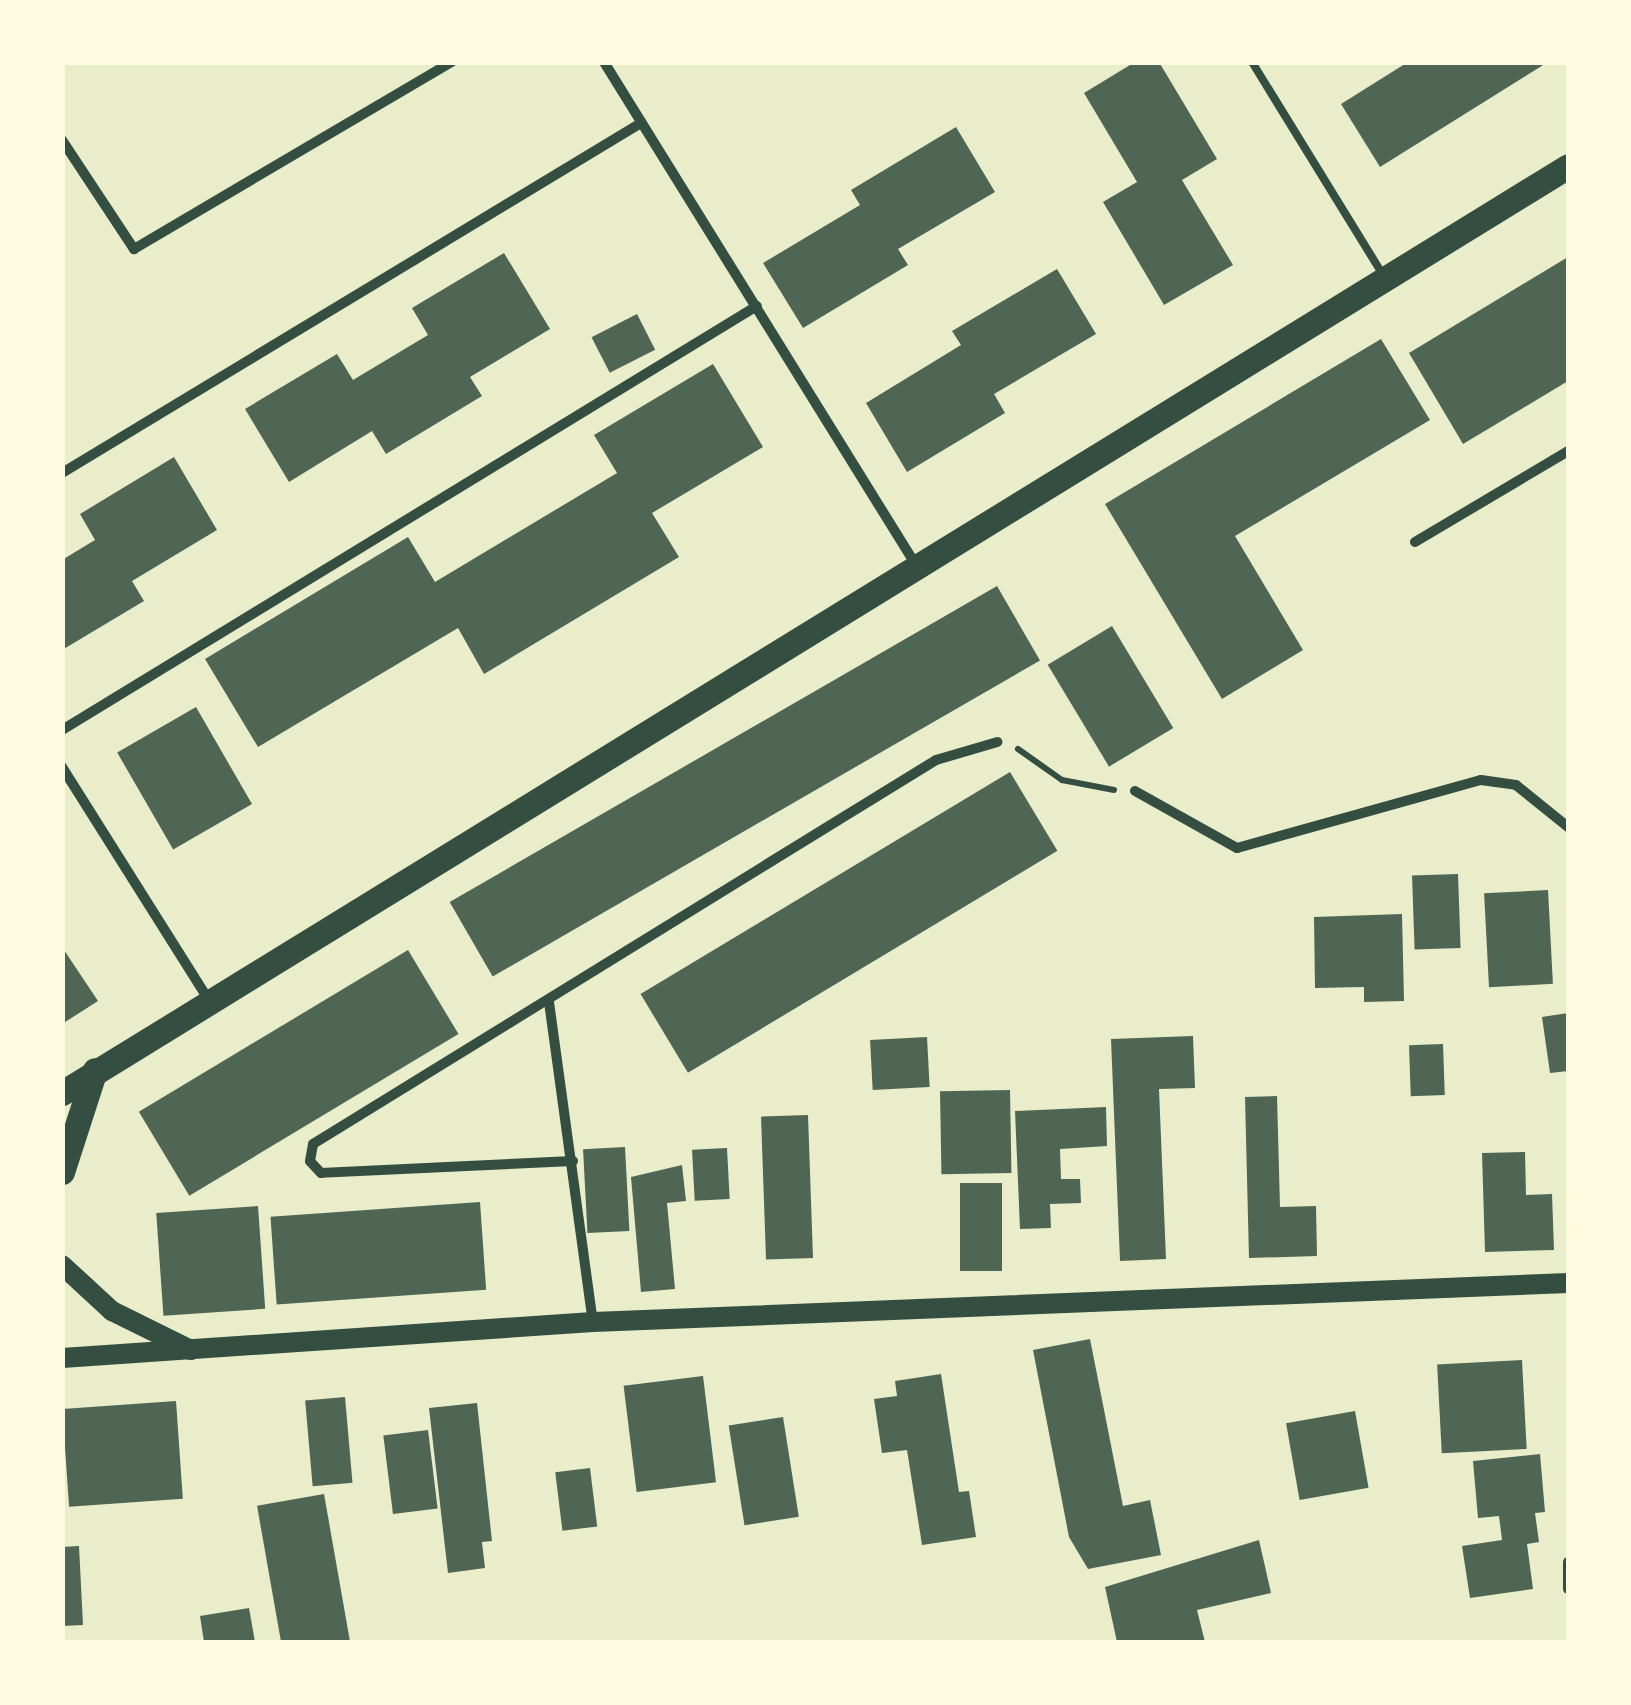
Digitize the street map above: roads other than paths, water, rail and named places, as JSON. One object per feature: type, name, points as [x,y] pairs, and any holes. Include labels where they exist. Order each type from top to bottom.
[{"type":"main road","points":[[62,1093],[914,562],[1568,166]]},
{"type":"main road","points":[[62,1172],[94,1070]]},
{"type":"main road","points":[[62,1265],[112,1312],[198,1352]]},
{"type":"main road","points":[[62,1358],[198,1352],[593,1322],[1568,1283]]},
{"type":"street","points":[[62,140],[134,249],[452,62]]},
{"type":"street","points":[[604,62],[914,562]]},
{"type":"street","points":[[62,473],[641,122]]},
{"type":"street","points":[[62,730],[756,306]]},
{"type":"street","points":[[1415,542],[1568,451]]},
{"type":"street","points":[[573,1162],[321,1173],[310,1161],[312,1144],[549,1002],[936,760],[997,742]]},
{"type":"street","points":[[62,766],[208,999]]},
{"type":"street","points":[[1135,791],[1237,848],[1481,780],[1516,785],[1567,824]]},
{"type":"street","points":[[549,1002],[593,1322]]},
{"type":"street","points":[[1568,1562],[1568,1590]]},
{"type":"lane","points":[[1252,62],[1384,277]]}]
